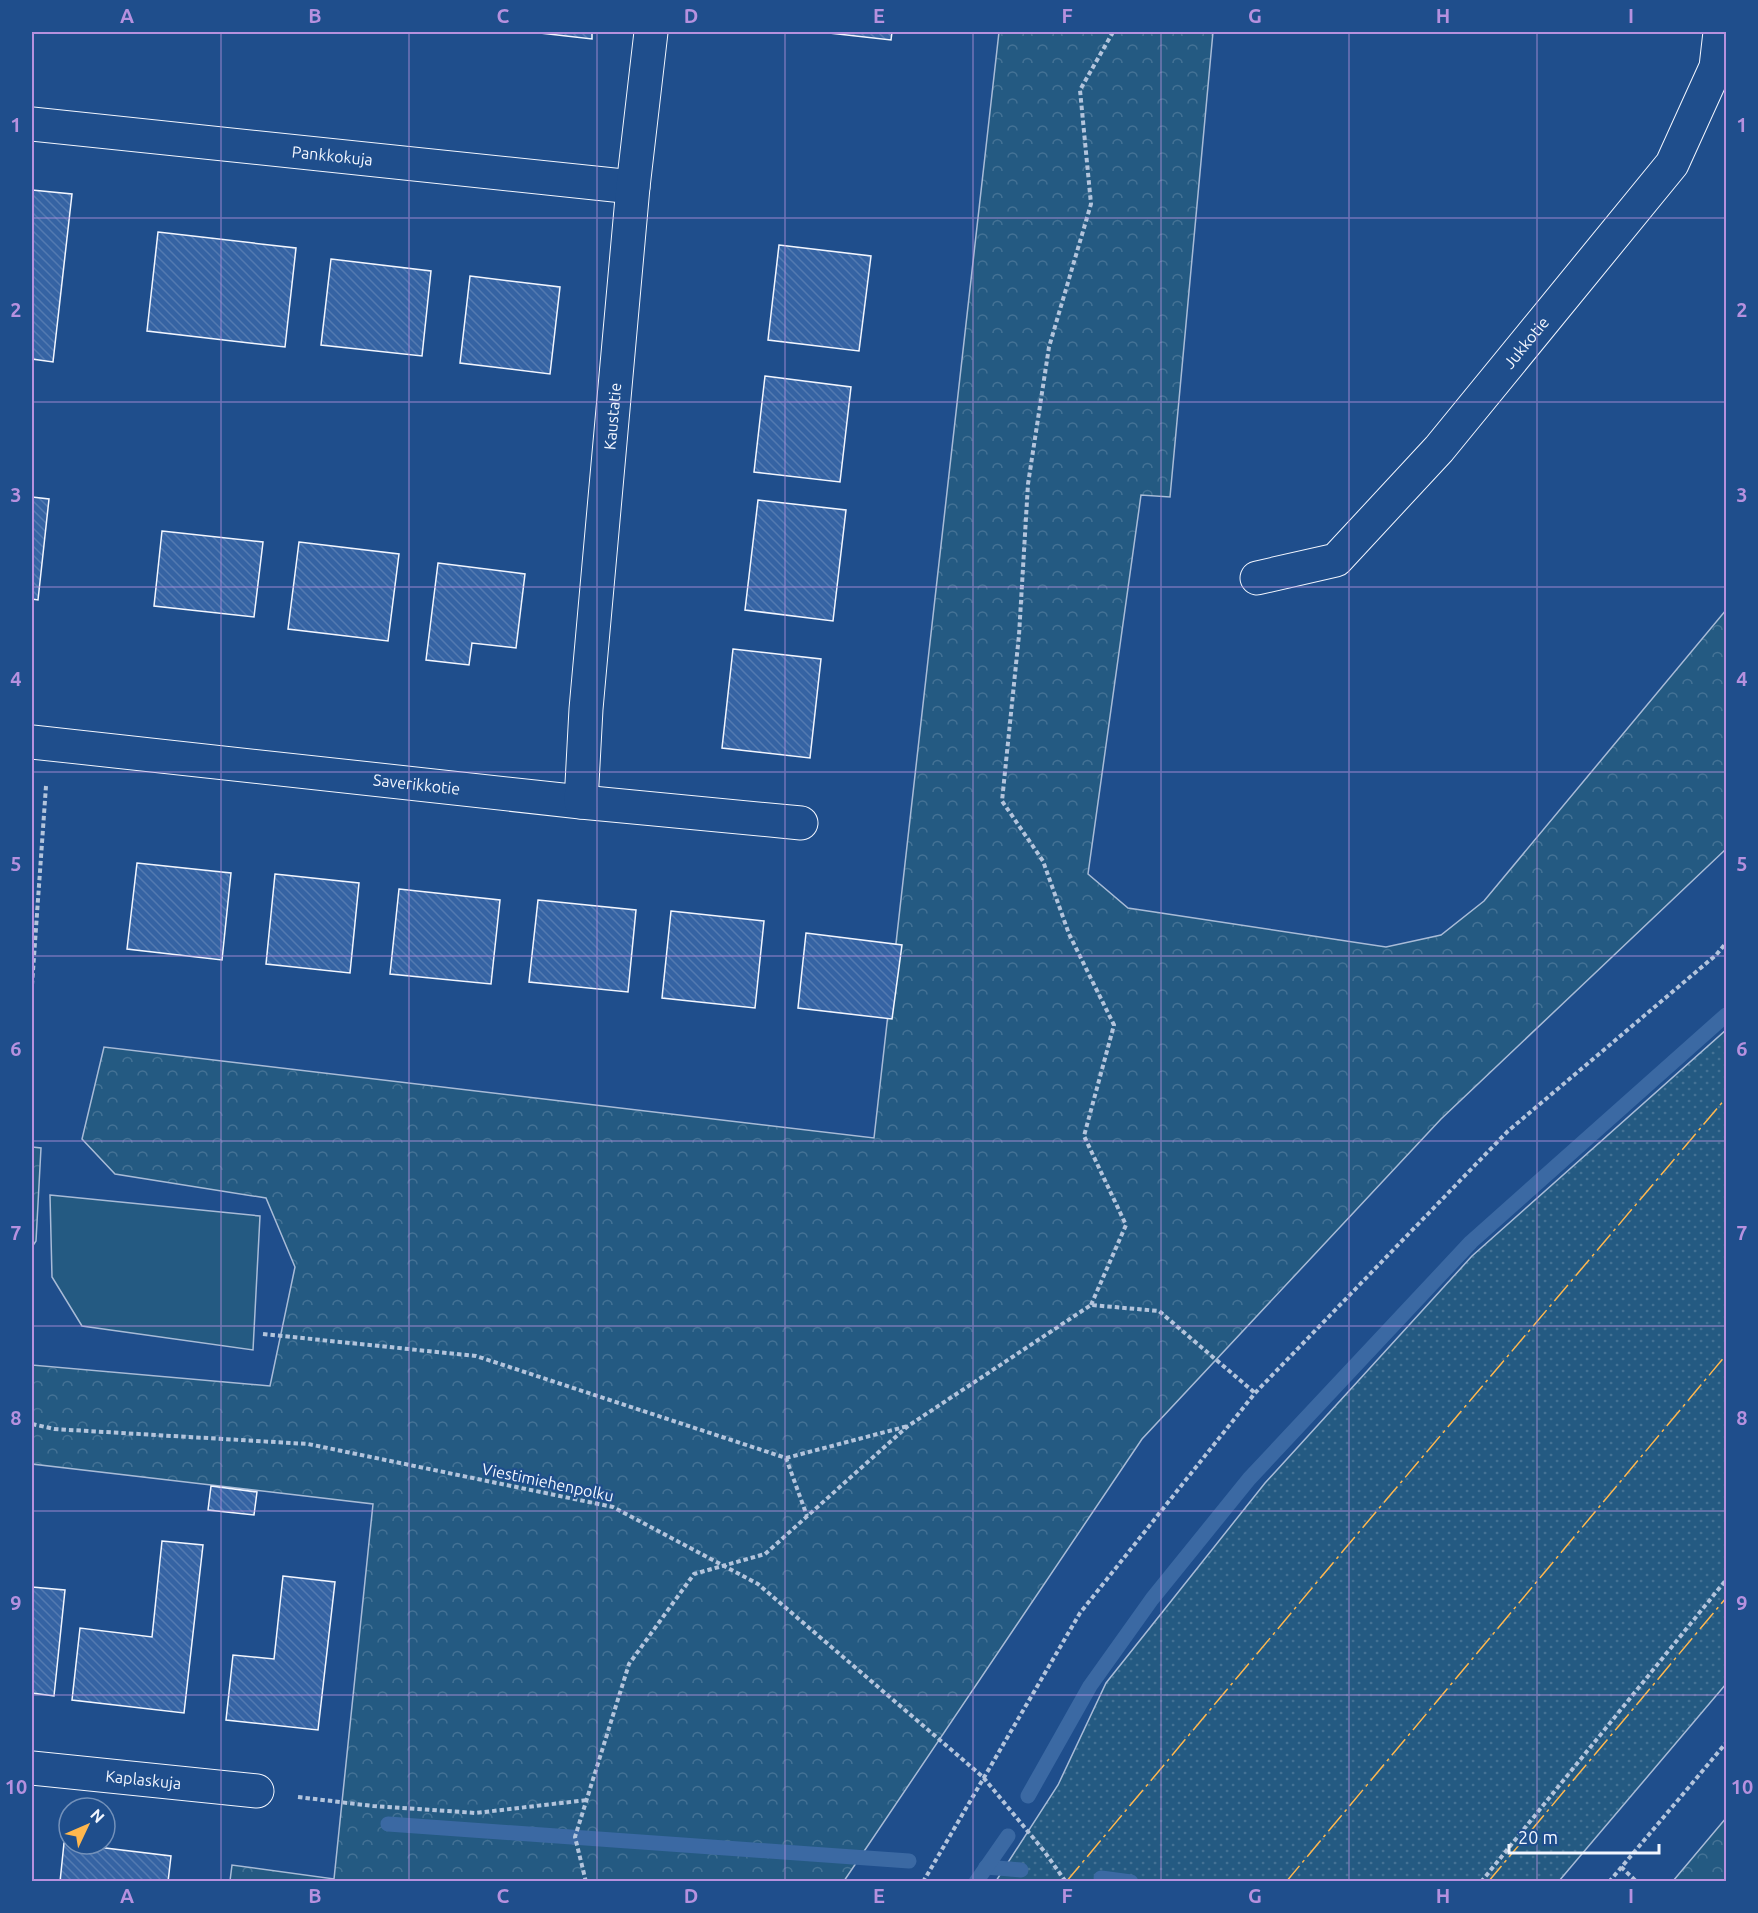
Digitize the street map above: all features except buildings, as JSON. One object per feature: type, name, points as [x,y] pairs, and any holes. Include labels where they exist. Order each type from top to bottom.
[{"type":"street","name":"Kaustatie","points":[[581,802],[586,709],[633,187],[651,32]]},
{"type":"street","name":"Jukkotie","points":[[1257,578],[1336,560],[1439,449],[1672,164],[1716,67],[1720,32]]},
{"type":"street","name":"Pankkokuja","points":[[32,124],[633,187]]},
{"type":"street","name":"Saverikkotie","points":[[40,743],[581,802],[801,823]]},
{"type":"street","name":"Kaplaskuja","points":[[32,1768],[257,1791]]},
{"type":"path","points":[[586,1881],[575,1837],[629,1664],[694,1574],[765,1554],[908,1426],[1091,1305],[1126,1225],[1084,1136],[1114,1025],[1069,934],[1043,861],[1002,801],[1019,635],[1028,484],[1049,346],[1091,204],[1080,90],[1113,32]]},
{"type":"path","points":[[32,985],[40,743]]},
{"type":"path","points":[[923,1881],[1080,1613],[1255,1393],[1508,1131],[1716,955],[1726,943]]},
{"type":"path","points":[[1091,1305],[1159,1311],[1255,1393]]},
{"type":"path","points":[[263,1334],[476,1356],[786,1458],[908,1426]]},
{"type":"path","name":"Viestimiehenpolku","points":[[32,1424],[54,1429],[308,1444],[613,1507],[758,1584],[983,1777],[1066,1881]]},
{"type":"path","points":[[786,1458],[807,1516]]},
{"type":"path","points":[[1481,1881],[1726,1581]]},
{"type":"path","points":[[1609,1881],[1726,1743]]},
{"type":"path","points":[[257,1791],[373,1806],[476,1813],[587,1800]]},
{"type":"path","points":[[1621,1867],[1637,1881]]},
{"type":"green space","points":[[999,32],[1213,32],[1170,497],[1141,495],[1088,874],[1128,908],[1386,947],[1441,935],[1484,901],[1726,610],[1726,849],[1441,1119],[1142,1439],[844,1881],[230,1881],[232,1865],[334,1879],[373,1504],[32,1464],[32,1365],[270,1386],[295,1267],[266,1198],[115,1174],[82,1139],[104,1047],[874,1138]]},
{"type":"green space","points":[[1726,1030],[1726,1684],[1559,1881],[996,1881],[1058,1785],[1106,1683],[1265,1483],[1472,1256]]},
{"type":"green space","points":[[32,1147],[41,1148],[36,1241],[32,1247]]},
{"type":"green space","points":[[50,1195],[260,1216],[253,1350],[82,1326],[52,1277]]},
{"type":"green space","points":[[1726,1818],[1726,1881],[1673,1881]]},
{"type":"waterway","points":[[1028,1796],[1090,1686],[1152,1599],[1249,1479],[1471,1242],[1726,1015]]},
{"type":"waterway","points":[[388,1824],[909,1861]]},
{"type":"waterway","points":[[976,1882],[1008,1836]]},
{"type":"waterway","points":[[986,1867],[1021,1870]]},
{"type":"waterway","points":[[1101,1878],[1131,1882]]},
{"type":"power","points":[[1066,1882],[1726,1098]]},
{"type":"power","points":[[1286,1882],[1726,1355]]},
{"type":"power","points":[[1488,1882],[1726,1598]]}]
